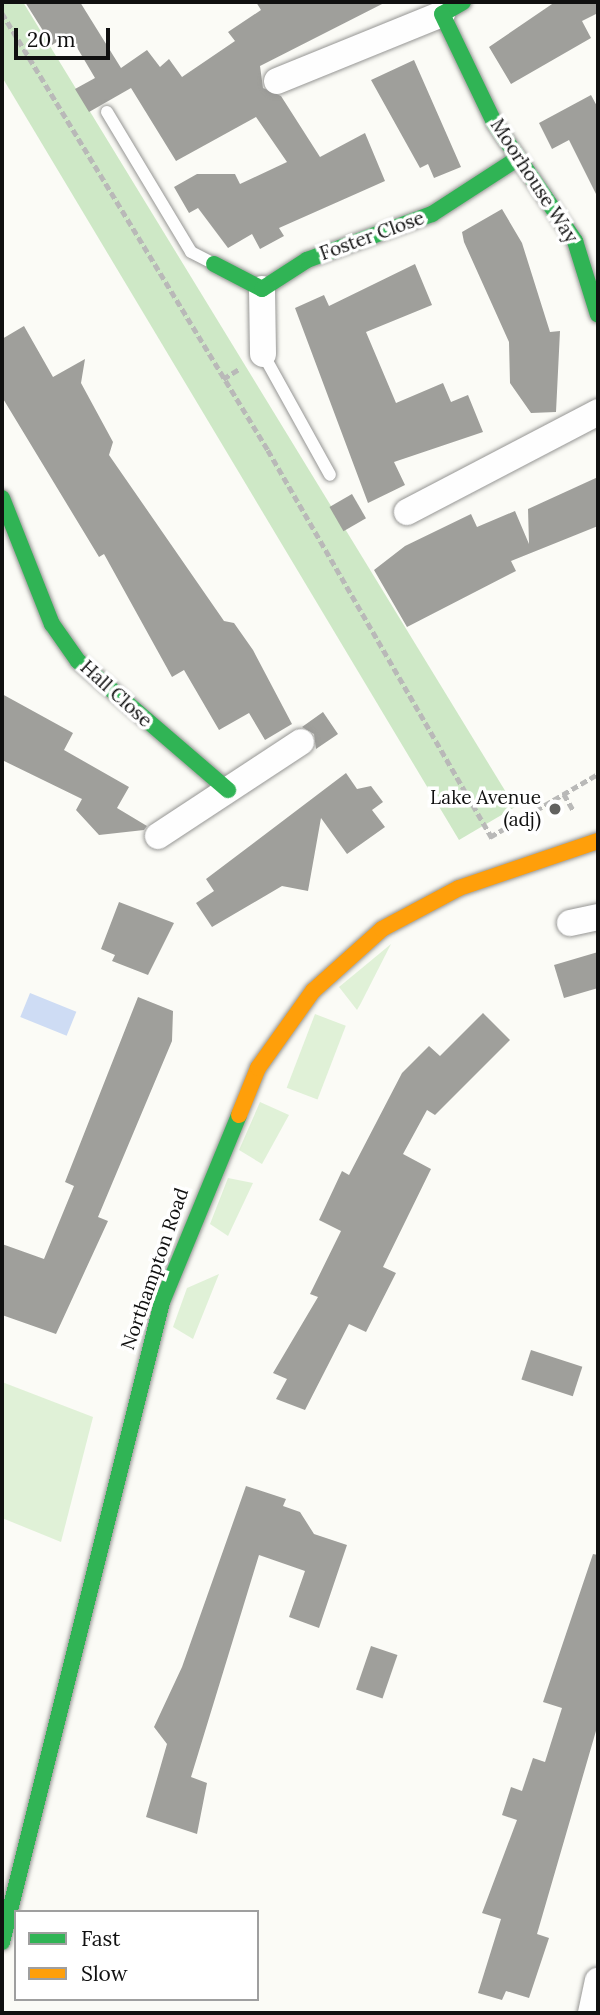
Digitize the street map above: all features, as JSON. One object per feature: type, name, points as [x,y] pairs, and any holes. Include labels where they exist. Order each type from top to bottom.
[{"type":"main road","name":"Moorhouse Way","points":[[452,8],[517,159],[575,241],[598,315]]},
{"type":"main road","name":"Foster Close","points":[[262,289],[307,260],[432,214],[517,159]]},
{"type":"main road","points":[[214,264],[262,289]]},
{"type":"main road","name":"Hall Close","points":[[2,498],[52,624],[78,661],[228,790]]},
{"type":"main road","name":"Northampton Road","points":[[2,1942],[162,1303],[258,1068],[313,991],[382,929],[459,888],[598,841]]},
{"type":"street","name":"Moorhouse Way","points":[[277,81],[452,8]]},
{"type":"street","points":[[262,289],[263,354]]},
{"type":"street","points":[[407,512],[598,412]]},
{"type":"street","points":[[158,836],[301,742]]},
{"type":"street","points":[[570,923],[598,917]]},
{"type":"street","points":[[591,2013],[598,1984]]},
{"type":"lane","points":[[107,112],[191,252],[214,264]]},
{"type":"lane","points":[[263,354],[330,475]]},
{"type":"path","points":[[2,13],[268,450],[492,839]]},
{"type":"path","points":[[479,843],[492,839],[598,774]]},
{"type":"path","points":[[564,794],[574,811]]},
{"type":"green space","points":[[2,2],[23,2],[515,807],[459,840],[2,77]]},
{"type":"green space","points":[[391,944],[361,1003],[357,1010],[339,987]]},
{"type":"green space","points":[[315,1014],[346,1026],[317,1100],[287,1088]]},
{"type":"green space","points":[[260,1102],[289,1115],[262,1164],[239,1150]]},
{"type":"green space","points":[[228,1178],[253,1183],[228,1236],[210,1224]]},
{"type":"green space","points":[[219,1274],[193,1339],[173,1327],[187,1288]]},
{"type":"green space","points":[[2,1382],[93,1417],[61,1542],[2,1518]]},
{"type":"water","points":[[30,993],[76,1012],[67,1036],[20,1017]]},
{"type":"building","points":[[25,2],[80,2],[121,68],[147,50],[160,67],[169,59],[182,77],[235,41],[228,32],[261,10],[256,2],[386,2],[260,66],[263,88],[281,96],[320,157],[365,133],[385,181],[279,228],[284,236],[260,249],[252,234],[228,248],[198,208],[189,213],[174,187],[197,174],[235,174],[240,184],[287,162],[256,117],[176,161],[131,88],[89,112],[75,89],[95,78],[69,34],[52,45]]},
{"type":"building","points":[[555,2],[598,2],[598,13],[582,21],[591,38],[511,84],[489,47]]},
{"type":"building","points":[[414,60],[461,167],[434,178],[428,164],[420,168],[371,80]]},
{"type":"building","points":[[591,95],[598,108],[598,198],[569,140],[552,149],[539,123]]},
{"type":"building","points":[[502,209],[522,243],[550,332],[560,331],[556,412],[531,413],[510,383],[509,342],[464,242],[462,232]]},
{"type":"building","points":[[415,264],[432,305],[366,332],[396,403],[443,383],[451,402],[468,395],[483,432],[394,462],[405,485],[368,503],[295,308],[324,295],[329,306]]},
{"type":"building","points":[[24,326],[53,377],[85,359],[81,383],[113,442],[109,455],[224,621],[234,623],[253,650],[292,724],[265,740],[249,713],[219,730],[184,670],[172,677],[104,554],[99,557],[2,397],[2,339]]},
{"type":"building","points":[[598,477],[598,526],[511,561],[516,571],[407,627],[374,570],[405,546],[471,514],[477,527],[515,511],[529,544],[528,509]]},
{"type":"building","points":[[352,494],[366,518],[343,531],[329,507]]},
{"type":"building","points":[[2,694],[73,733],[64,750],[129,787],[117,808],[147,826],[144,830],[99,835],[76,810],[82,799],[2,760]]},
{"type":"building","points":[[323,712],[338,734],[316,749],[314,734],[302,727]]},
{"type":"building","points":[[346,773],[357,789],[371,786],[383,802],[372,810],[385,827],[347,854],[321,818],[308,891],[282,886],[212,927],[196,903],[214,891],[206,879]]},
{"type":"building","points":[[119,902],[174,923],[148,975],[112,961],[115,955],[101,949]]},
{"type":"building","points":[[598,952],[598,988],[564,998],[554,965]]},
{"type":"building","points":[[138,997],[173,1011],[172,1041],[98,1217],[108,1221],[56,1334],[2,1315],[2,1244],[44,1259],[74,1186],[65,1182]]},
{"type":"building","points":[[483,1013],[510,1040],[435,1115],[427,1110],[403,1154],[431,1169],[383,1267],[396,1273],[366,1332],[349,1324],[305,1410],[276,1399],[287,1379],[273,1373],[318,1297],[310,1294],[341,1231],[319,1220],[342,1171],[349,1175],[402,1073],[429,1046],[440,1056]]},
{"type":"building","points":[[531,1350],[582,1367],[573,1396],[521,1379]]},
{"type":"building","points":[[246,1486],[286,1499],[283,1506],[300,1512],[314,1534],[347,1545],[319,1628],[289,1617],[305,1571],[259,1555],[191,1777],[207,1783],[197,1834],[146,1817],[167,1744],[154,1727],[182,1667]]},
{"type":"building","points":[[593,1554],[598,1555],[598,1724],[537,1934],[549,1938],[529,1998],[506,1991],[502,2000],[478,1993],[501,1919],[482,1913],[517,1820],[502,1815],[511,1787],[522,1791],[533,1758],[545,1762],[562,1708],[543,1702]]},
{"type":"building","points":[[371,1646],[397,1655],[382,1699],[356,1689]]},
{"type":"traffic: fast","points":[[463,2],[442,14],[495,124],[575,241],[598,315]]},
{"type":"traffic: fast","points":[[214,264],[262,289],[307,260],[432,214],[517,159]]},
{"type":"traffic: fast","points":[[2,498],[52,624],[78,661],[228,790]]},
{"type":"traffic: fast","points":[[2,1942],[162,1302],[239,1115]]},
{"type":"traffic: slow","points":[[239,1115],[258,1068],[313,991],[382,929],[459,888],[598,841]]},
{"type":"place","name":"Lake Avenue (adj)","points":[[555,809]]}]
